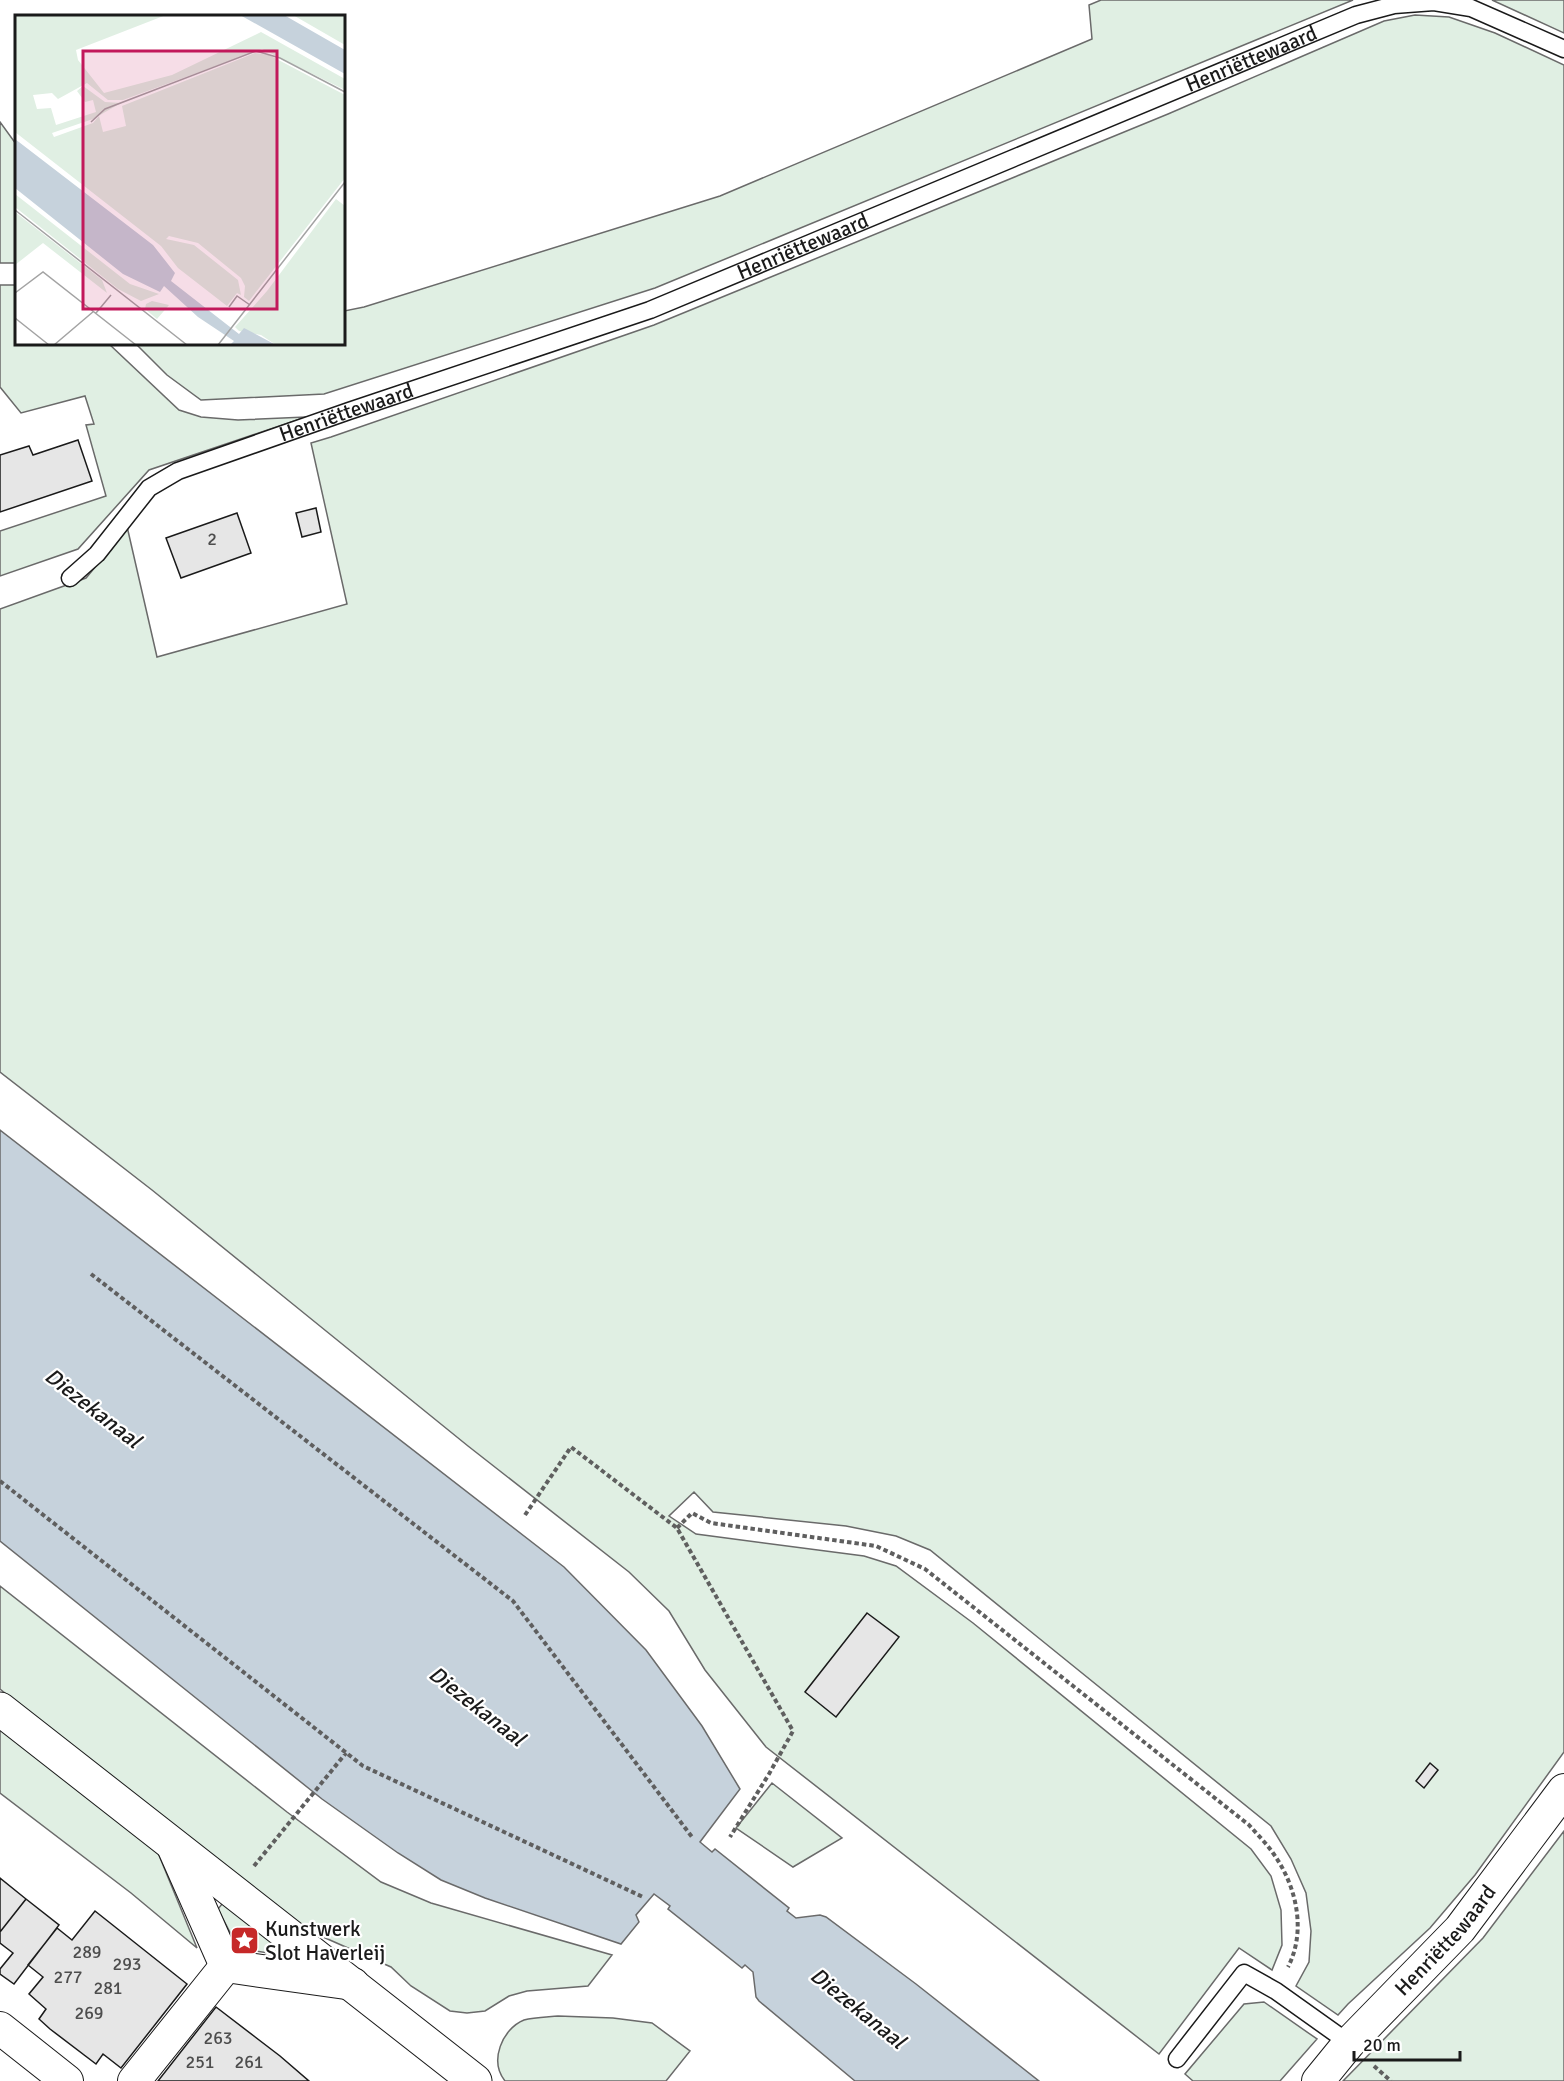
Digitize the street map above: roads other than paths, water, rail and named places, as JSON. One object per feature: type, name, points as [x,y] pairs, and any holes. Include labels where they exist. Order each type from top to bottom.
[{"type":"street","points":[[0,1709],[475,2081]]},
{"type":"street","name":"Henriëttewaard","points":[[1318,2081],[1349,2043],[1460,1929],[1564,1790]]},
{"type":"street","points":[[172,1844],[226,1966]]},
{"type":"street","points":[[226,1966],[353,1984]]},
{"type":"street","points":[[134,2081],[226,1966]]},
{"type":"street","points":[[0,2028],[67,2081]]},
{"type":"lane","name":"Henriëttewaard","points":[[70,578],[98,554],[149,488],[178,471],[650,310],[1356,15],[1394,5],[1434,2],[1471,8],[1564,49]]},
{"type":"lane","points":[[1177,2059],[1245,1972],[1349,2043]]},
{"type":"water","name":"Diezekanaal","points":[[0,1130],[564,1567],[646,1650],[702,1726],[740,1789],[700,1842],[712,1852],[715,1849],[789,1908],[787,1911],[796,1918],[820,1915],[826,1917],[916,1984],[1039,2081],[855,2081],[759,2001],[756,1997],[753,1972],[745,1965],[742,1968],[668,1909],[670,1906],[654,1894],[636,1915],[639,1922],[621,1944],[485,1898],[441,1880],[398,1853],[322,1799],[0,1541]]},
{"type":"place","name":"Kunstwerk Slot Haverleij","points":[[244,1941]]}]
